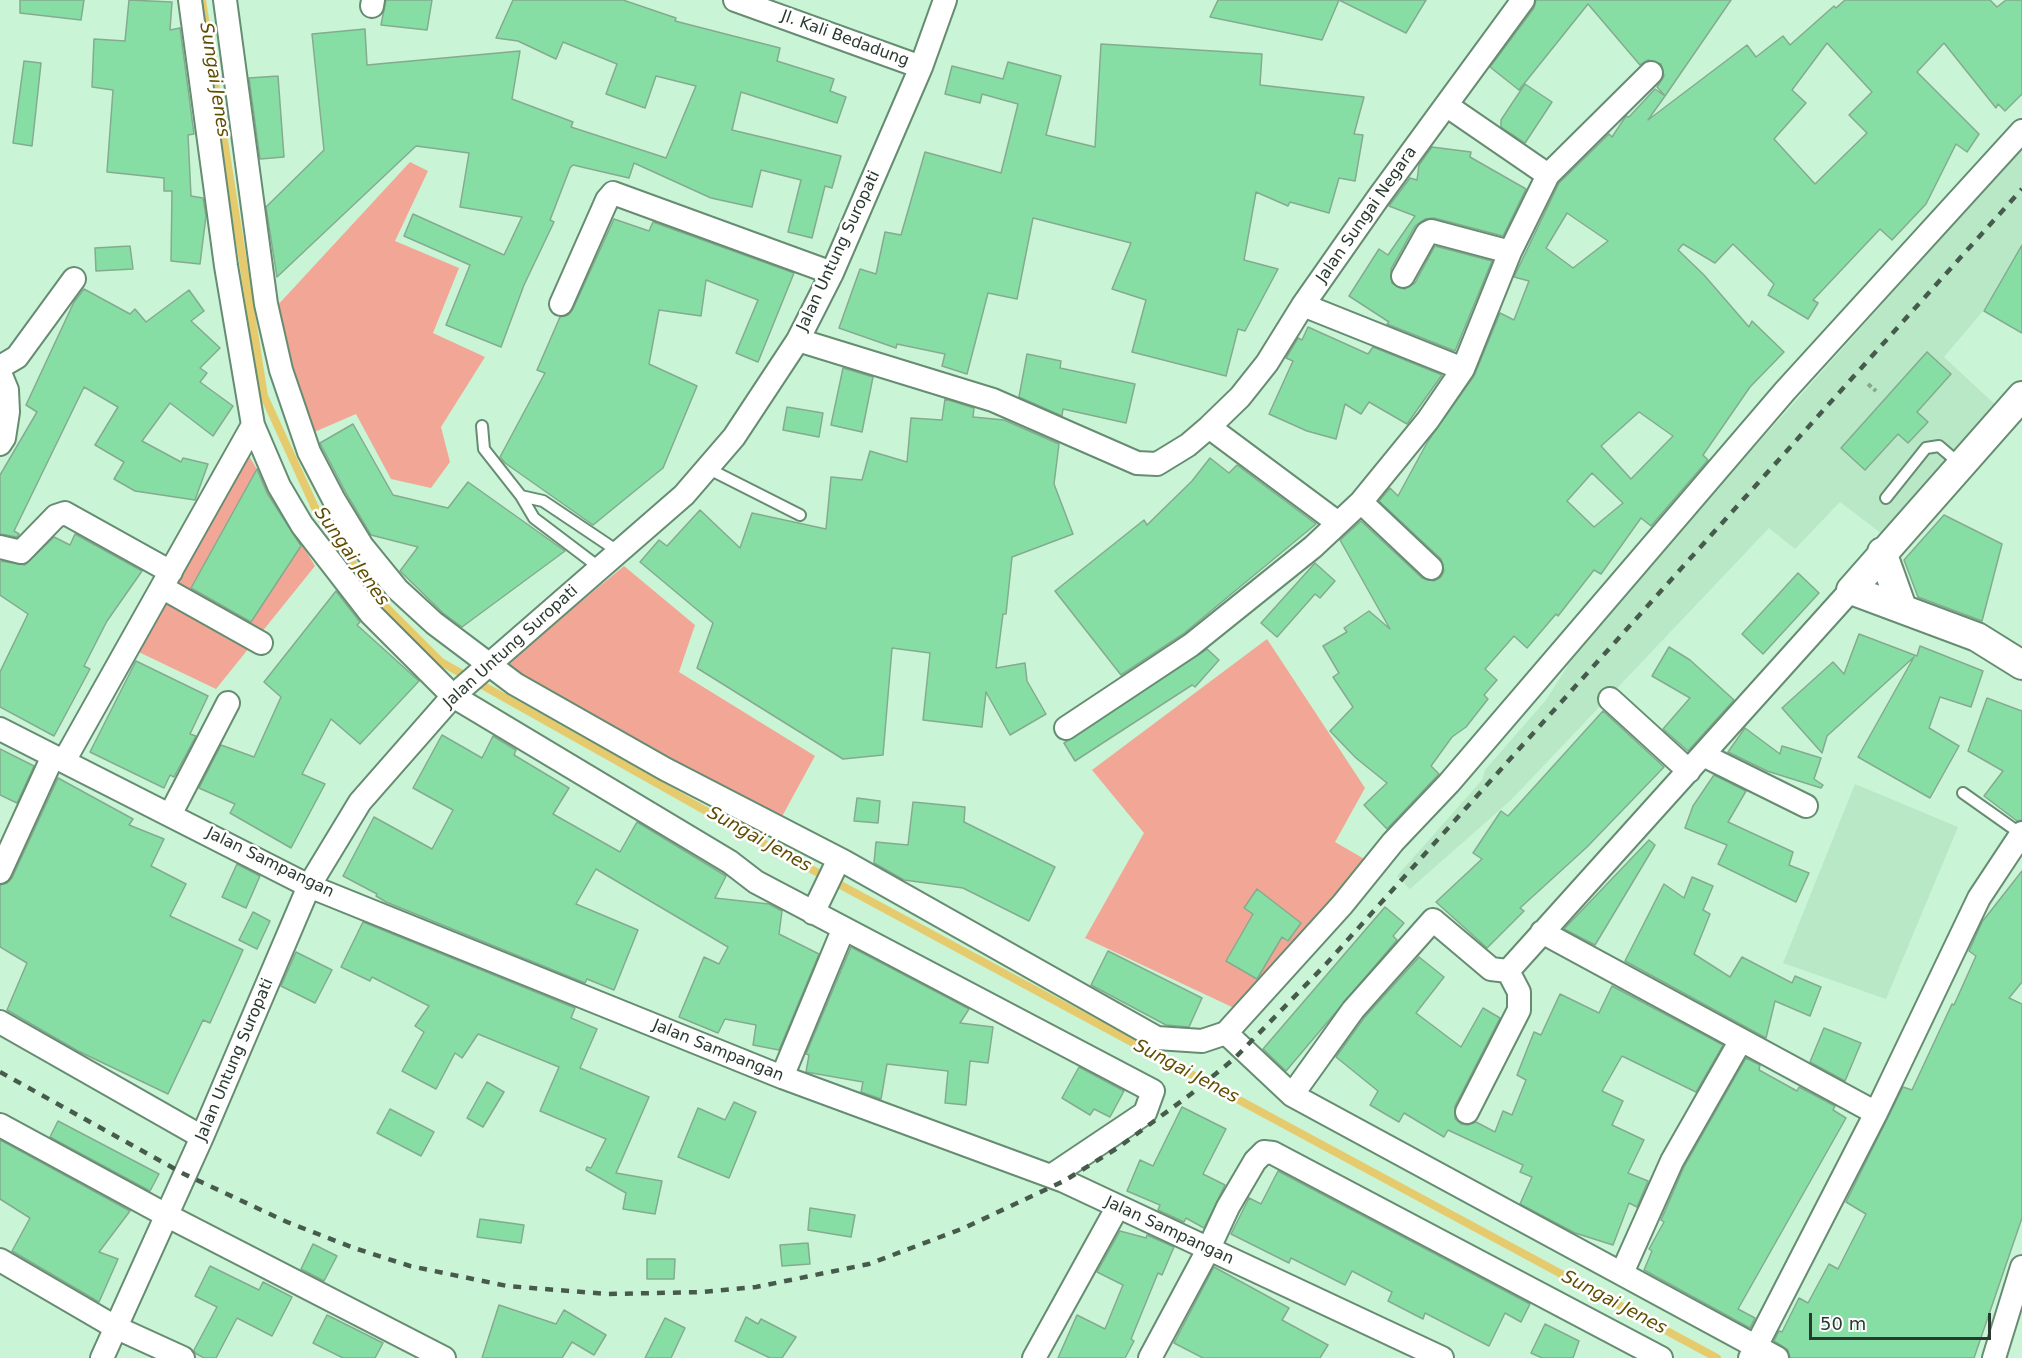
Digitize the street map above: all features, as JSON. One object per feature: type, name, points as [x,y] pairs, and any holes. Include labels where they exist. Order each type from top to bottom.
[{"type":"street","points":[[190,0],[226,266],[254,425],[279,486],[302,525],[370,614],[455,694],[721,856],[756,882],[843,930],[1152,1091],[1145,1113],[1051,1176]]},
{"type":"street","points":[[225,0],[243,148],[266,304],[280,370],[309,452],[334,501],[362,546],[397,589],[485,667],[665,770],[1157,1038],[1202,1041],[1226,1034],[1456,774],[1785,391],[2022,130]]},
{"type":"street","name":"Jl. Kali Bedadung","points":[[735,0],[921,67]]},
{"type":"street","name":"Jalan Untung Suropati","points":[[102,1358],[202,1137],[309,885],[360,802],[455,694],[684,495],[709,469],[734,437],[798,340],[832,273],[921,67],[945,0]]},
{"type":"street","name":"Jalan Sungai Negara","points":[[798,340],[993,400],[1146,465],[1168,459],[1209,427],[1240,397],[1267,363],[1303,305],[1523,0]]},
{"type":"street","points":[[1066,728],[1225,620],[1361,502],[1428,420],[1463,369],[1510,252],[1548,174],[1651,73]]},
{"type":"street","points":[[1446,105],[1548,174]]},
{"type":"street","points":[[212,153],[243,148]]},
{"type":"street","points":[[561,304],[607,200],[613,193],[832,273]]},
{"type":"street","points":[[1402,276],[1431,231],[1510,252]]},
{"type":"street","points":[[0,367],[17,357],[74,279]]},
{"type":"street","points":[[1303,305],[1463,369]]},
{"type":"street","points":[[0,373],[7,390],[8,412],[4,438],[0,444]]},
{"type":"street","points":[[1508,971],[1851,590],[1882,552],[2022,396]]},
{"type":"street","points":[[0,872],[58,759],[167,580],[254,425]]},
{"type":"street","points":[[1209,427],[1338,524]]},
{"type":"street","points":[[1361,502],[1431,568]]},
{"type":"street","points":[[0,547],[21,552],[56,516],[65,513],[261,643]]},
{"type":"street","points":[[1882,552],[1902,608]]},
{"type":"street","points":[[1851,590],[1977,637],[2022,665]]},
{"type":"street","points":[[1610,699],[1696,763],[1806,806]]},
{"type":"street","points":[[171,813],[228,703]]},
{"type":"street","name":"Jalan Sampangan","points":[[0,729],[171,813],[309,885],[782,1077],[1051,1176],[1419,1353],[1443,1358]]},
{"type":"street","points":[[1754,1352],[1876,1113],[1979,898],[2021,833]]},
{"type":"street","points":[[813,913],[837,864]]},
{"type":"street","points":[[1292,1095],[1353,1010],[1432,920],[1491,969],[1508,971]]},
{"type":"street","points":[[782,1077],[843,930]]},
{"type":"street","points":[[1542,932],[1876,1113]]},
{"type":"street","points":[[1467,1112],[1519,1010],[1519,992],[1508,971]]},
{"type":"street","points":[[0,1022],[202,1137]]},
{"type":"street","points":[[1226,1034],[1292,1095],[1622,1272],[1754,1352],[1777,1358]]},
{"type":"street","points":[[1622,1272],[1672,1161],[1741,1040]]},
{"type":"street","points":[[0,1125],[166,1215],[444,1358]]},
{"type":"street","points":[[1150,1358],[1209,1250],[1228,1207],[1255,1161],[1264,1152],[1273,1153],[1661,1358]]},
{"type":"street","points":[[1034,1358],[1117,1208]]},
{"type":"street","points":[[0,1260],[116,1327],[183,1358]]},
{"type":"street","points":[[1994,1358],[2022,1267]]},
{"type":"lane","points":[[482,426],[483,449],[521,496],[534,518],[600,568]]},
{"type":"lane","points":[[1886,498],[1926,447],[1939,446],[1961,466]]},
{"type":"lane","points":[[709,469],[800,515]]},
{"type":"lane","points":[[521,496],[543,501],[619,552]]},
{"type":"lane","points":[[1963,793],[2021,833]]},
{"type":"path","points":[[1868,384],[1876,392]]},
{"type":"shaded area","points":[[2022,148],[2022,265],[1944,357],[2001,410],[1886,537],[1840,502],[1795,549],[1769,528],[1511,800],[1410,889],[1397,876],[1482,780],[1485,770],[1546,700],[1590,631]]},
{"type":"shaded area","points":[[410,162],[428,171],[395,241],[459,268],[433,333],[485,357],[441,427],[450,462],[431,488],[391,479],[356,414],[312,433],[276,307]]},
{"type":"shaded area","points":[[246,451],[315,566],[216,689],[124,645]]},
{"type":"shaded area","points":[[624,566],[695,625],[679,672],[815,756],[779,822],[505,664]]},
{"type":"shaded area","points":[[1267,639],[1365,788],[1335,842],[1366,860],[1234,1008],[1085,938],[1144,833],[1092,770]]},
{"type":"shaded area","points":[[1855,784],[1958,827],[1886,999],[1783,963]]},
{"type":"building","points":[[20,0],[84,0],[81,20],[20,13]]},
{"type":"building","points":[[129,0],[172,2],[170,30],[180,28],[194,134],[188,135],[191,196],[203,198],[206,216],[200,264],[171,261],[172,191],[164,191],[164,178],[107,172],[113,90],[92,87],[94,39],[125,41]]},
{"type":"building","points":[[386,0],[432,0],[427,30],[381,25]]},
{"type":"building","points":[[513,0],[623,0],[676,18],[675,21],[780,48],[777,61],[834,79],[830,91],[846,97],[837,123],[741,92],[732,130],[841,156],[832,188],[825,186],[812,238],[788,232],[801,180],[761,170],[752,207],[711,198],[634,163],[629,178],[573,165],[550,220],[554,222],[524,285],[501,347],[446,325],[470,265],[404,236],[413,214],[504,255],[522,217],[460,207],[469,153],[416,146],[277,277],[266,207],[324,150],[312,34],[365,29],[367,65],[520,51],[512,99],[573,122],[571,127],[666,158],[696,86],[656,76],[645,108],[606,94],[617,64],[563,42],[556,59],[518,41],[496,38]]},
{"type":"building","points":[[1218,0],[1339,0],[1322,40],[1210,17]]},
{"type":"building","points":[[1339,0],[1426,0],[1406,33]]},
{"type":"building","points":[[1536,0],[1731,0],[1665,96],[1657,87],[1664,76],[1661,64],[1648,60],[1640,65],[1588,4],[1519,90],[1490,67],[1534,8]]},
{"type":"building","points":[[1845,0],[1990,0],[1997,7],[2006,0],[2022,0],[2022,94],[2005,111],[1998,104],[1996,108],[1944,43],[1917,72],[1979,134],[1967,152],[1956,144],[1926,204],[1892,240],[1880,229],[1813,300],[1818,303],[1808,319],[1768,295],[1774,284],[1733,244],[1715,263],[1683,244],[1678,250],[1704,275],[1749,327],[1752,321],[1784,352],[1750,387],[1703,455],[1708,460],[1651,526],[1641,518],[1601,574],[1594,570],[1558,616],[1556,614],[1527,648],[1514,636],[1485,669],[1497,680],[1484,695],[1488,699],[1466,727],[1452,737],[1431,766],[1439,774],[1387,829],[1364,805],[1387,783],[1356,758],[1330,731],[1353,707],[1333,677],[1339,673],[1323,646],[1347,632],[1344,628],[1369,611],[1390,629],[1340,540],[1361,521],[1422,578],[1434,581],[1441,577],[1444,571],[1441,559],[1379,501],[1390,488],[1398,496],[1428,441],[1474,376],[1500,313],[1514,320],[1529,281],[1514,277],[1559,183],[1609,134],[1612,137],[1626,116],[1629,117],[1655,89],[1665,96],[1648,120],[1747,45],[1756,57],[1783,36],[1790,45],[1834,6],[1836,8]],"holes":[[[1827,43],[1872,92],[1849,115],[1867,133],[1815,184],[1774,139],[1806,103],[1792,90]],[[1567,213],[1608,241],[1573,268],[1546,248]],[[1639,412],[1673,436],[1631,479],[1601,446]],[[1592,473],[1623,503],[1594,527],[1567,501]]]},
{"type":"building","points":[[1101,44],[1262,54],[1260,85],[1364,97],[1354,134],[1363,135],[1355,181],[1339,178],[1329,213],[1290,202],[1288,206],[1256,192],[1244,260],[1278,269],[1245,331],[1238,329],[1226,376],[1132,352],[1146,300],[1112,289],[1131,243],[1033,218],[1017,299],[988,293],[967,374],[942,366],[945,354],[897,344],[896,348],[839,328],[860,269],[876,274],[885,232],[901,235],[925,152],[1001,173],[1018,104],[982,94],[980,103],[945,94],[952,66],[1003,79],[1008,62],[1061,76],[1046,135],[1095,147]]},
{"type":"building","points":[[24,61],[41,63],[32,146],[13,143]]},
{"type":"building","points":[[278,76],[284,157],[260,159],[249,78]]},
{"type":"building","points":[[1525,84],[1552,102],[1525,143],[1501,127],[1501,120]]},
{"type":"building","points":[[1432,147],[1471,152],[1470,157],[1526,189],[1503,236],[1434,218],[1425,219],[1415,226],[1391,269],[1392,283],[1404,289],[1415,283],[1435,246],[1492,261],[1455,351],[1387,324],[1389,322],[1349,296],[1379,249],[1388,255],[1415,216],[1389,206],[1410,178],[1417,180],[1419,165]]},
{"type":"building","points":[[614,219],[649,231],[653,222],[794,273],[758,362],[736,353],[758,300],[706,280],[701,316],[659,310],[649,364],[697,386],[663,468],[593,525],[505,463],[500,457],[545,373],[537,370],[560,317],[568,315],[573,309]]},
{"type":"building","points":[[2022,245],[2022,333],[1984,311]]},
{"type":"building","points":[[130,246],[133,269],[96,271],[95,248]]},
{"type":"building","points":[[84,289],[130,314],[135,309],[146,322],[189,290],[204,311],[191,321],[220,348],[200,368],[207,373],[200,382],[233,406],[213,436],[170,403],[142,441],[181,462],[183,458],[208,464],[195,500],[135,491],[114,479],[124,462],[95,445],[118,407],[84,387],[14,531],[19,534],[17,537],[0,534],[0,475],[37,412],[26,405],[74,302]]},
{"type":"building","points":[[1308,327],[1368,354],[1373,347],[1442,375],[1407,424],[1369,402],[1361,414],[1345,404],[1336,439],[1307,431],[1269,414],[1293,361],[1286,358],[1298,338],[1302,340]]},
{"type":"building","points":[[1927,352],[1951,374],[1917,412],[1928,422],[1908,443],[1898,434],[1865,470],[1841,448]]},
{"type":"building","points":[[1027,354],[1061,361],[1060,368],[1135,384],[1126,423],[1063,409],[1062,416],[1019,397]]},
{"type":"building","points":[[843,368],[873,377],[862,432],[831,425]]},
{"type":"building","points":[[945,399],[974,408],[973,417],[1004,420],[1059,444],[1054,484],[1073,534],[1012,557],[1006,614],[1003,614],[996,668],[1025,663],[1027,681],[1046,714],[1010,735],[986,692],[982,727],[923,720],[930,653],[892,648],[883,755],[843,759],[697,668],[713,623],[640,562],[659,540],[667,546],[700,510],[740,548],[752,513],[826,529],[831,477],[862,480],[870,451],[907,462],[911,418],[942,420]]},
{"type":"building","points":[[787,407],[823,413],[819,437],[783,430]]},
{"type":"building","points":[[353,424],[393,495],[448,508],[468,482],[565,551],[462,627],[443,613],[400,571],[418,547],[371,535],[346,493],[320,443]]},
{"type":"building","points":[[1210,458],[1229,473],[1237,465],[1316,524],[1183,634],[1121,675],[1055,591],[1144,520],[1147,525],[1192,481]]},
{"type":"building","points":[[257,469],[267,493],[301,546],[251,622],[191,588]]},
{"type":"building","points":[[1944,515],[2002,544],[1982,621],[1918,597],[1904,560]]},
{"type":"building","points":[[75,534],[142,571],[107,621],[84,666],[90,669],[54,736],[0,707],[0,672],[28,614],[0,595],[0,561],[25,565],[54,537],[70,545]]},
{"type":"building","points":[[1315,563],[1335,581],[1320,598],[1315,594],[1277,637],[1261,623]]},
{"type":"building","points":[[1798,573],[1819,593],[1763,654],[1742,634]]},
{"type":"building","points":[[336,591],[360,622],[357,625],[419,681],[360,744],[331,719],[302,774],[325,784],[291,848],[230,813],[235,804],[199,788],[221,745],[254,757],[281,697],[264,682]]},
{"type":"building","points":[[1859,634],[1917,656],[1920,646],[1983,671],[1971,707],[1940,697],[1929,728],[1959,746],[1930,798],[1858,757],[1914,657],[1827,736],[1822,753],[1782,708],[1833,662],[1844,674]]},
{"type":"building","points":[[1669,647],[1690,660],[1734,700],[1688,751],[1663,729],[1690,698],[1652,676]]},
{"type":"building","points":[[1207,649],[1219,660],[1195,687],[1192,685],[1075,761],[1064,743]]},
{"type":"building","points":[[136,661],[208,696],[190,734],[196,736],[174,777],[170,775],[164,788],[90,752]]},
{"type":"building","points":[[1987,698],[2022,711],[2022,820],[2017,821],[1984,796],[2003,771],[1968,751]]},
{"type":"building","points":[[1603,711],[1664,767],[1587,847],[1520,908],[1524,911],[1487,948],[1436,902],[1482,859],[1473,853],[1501,811],[1508,816]]},
{"type":"building","points":[[1745,728],[1780,754],[1782,746],[1821,758],[1814,779],[1823,785],[1821,788],[1767,771],[1728,752]]},
{"type":"building","points":[[442,735],[482,758],[493,736],[516,750],[514,755],[569,788],[553,814],[620,852],[637,822],[726,876],[715,898],[769,904],[782,911],[779,934],[819,954],[779,1050],[753,1045],[756,1025],[725,1019],[718,1033],[679,1017],[704,957],[719,964],[728,947],[596,869],[576,904],[638,930],[614,990],[587,979],[585,983],[386,902],[376,896],[377,894],[343,876],[374,817],[432,849],[453,810],[413,788]]},
{"type":"building","points":[[0,749],[34,766],[17,803],[0,795]]},
{"type":"building","points":[[1714,775],[1746,791],[1728,822],[1793,852],[1789,865],[1809,873],[1796,902],[1718,864],[1727,845],[1685,828],[1693,806]]},
{"type":"building","points":[[58,778],[133,819],[129,825],[164,839],[151,866],[186,884],[170,916],[243,950],[210,1023],[203,1020],[168,1094],[78,1051],[7,1010],[27,963],[0,947],[0,885],[12,878]]},
{"type":"building","points":[[857,798],[880,801],[878,823],[854,821]]},
{"type":"building","points":[[913,802],[965,807],[964,822],[1055,867],[1029,921],[963,888],[904,880],[874,863],[876,842],[908,845]]},
{"type":"building","points":[[1649,840],[1655,845],[1595,945],[1564,929]]},
{"type":"building","points":[[237,864],[260,876],[246,908],[222,897]]},
{"type":"building","points":[[2022,871],[2022,982],[2009,998],[2022,1004],[2022,1218],[1974,1358],[1790,1358],[1788,1350],[1774,1341],[1779,1331],[1782,1332],[1799,1298],[1808,1303],[1829,1264],[1838,1269],[1866,1214],[1846,1202],[1903,1087],[1912,1090],[1952,1004],[1954,1005],[1976,956],[1969,951],[1982,922]]},
{"type":"building","points":[[1692,877],[1713,886],[1703,910],[1710,914],[1694,954],[1730,977],[1742,957],[1792,983],[1795,976],[1821,987],[1810,1016],[1775,1001],[1766,1038],[1625,961],[1664,884],[1684,898]]},
{"type":"building","points":[[1257,889],[1301,923],[1288,941],[1282,937],[1257,979],[1226,961],[1253,914],[1244,908]]},
{"type":"building","points":[[1385,907],[1404,923],[1393,936],[1397,940],[1286,1071],[1263,1049]]},
{"type":"building","points":[[253,912],[270,921],[257,949],[239,940]]},
{"type":"building","points":[[363,922],[575,1008],[571,1018],[597,1029],[580,1068],[649,1097],[616,1173],[662,1181],[655,1214],[623,1209],[626,1193],[586,1170],[587,1167],[591,1168],[606,1139],[540,1111],[559,1067],[478,1034],[462,1058],[455,1053],[436,1089],[402,1071],[424,1032],[415,1026],[429,1006],[372,977],[370,981],[341,967]]},
{"type":"building","points":[[851,947],[969,1009],[960,1023],[993,1027],[988,1063],[970,1061],[966,1105],[945,1103],[948,1071],[887,1064],[881,1099],[861,1092],[863,1082],[806,1072],[809,1055],[806,1054]]},
{"type":"building","points":[[1108,951],[1202,998],[1189,1027],[1166,1025],[1091,985]]},
{"type":"building","points":[[296,952],[332,970],[315,1003],[281,986]]},
{"type":"building","points":[[1419,957],[1444,977],[1416,1013],[1461,1047],[1483,1008],[1500,1018],[1455,1106],[1455,1119],[1461,1124],[1468,1125],[1476,1122],[1495,1132],[1503,1111],[1512,1115],[1526,1080],[1517,1075],[1534,1032],[1541,1035],[1560,994],[1599,1013],[1612,986],[1723,1045],[1696,1092],[1622,1056],[1602,1091],[1623,1101],[1612,1125],[1644,1140],[1628,1173],[1648,1181],[1637,1207],[1629,1203],[1613,1245],[1575,1233],[1520,1204],[1532,1177],[1520,1172],[1523,1165],[1448,1130],[1444,1137],[1404,1113],[1399,1122],[1370,1105],[1378,1091],[1336,1057],[1364,1018]]},
{"type":"building","points":[[1824,1028],[1861,1043],[1845,1081],[1810,1062]]},
{"type":"building","points":[[1746,1058],[1760,1065],[1759,1070],[1797,1091],[1799,1087],[1835,1106],[1833,1110],[1846,1118],[1738,1309],[1755,1318],[1750,1328],[1644,1270],[1652,1251],[1649,1249],[1664,1222],[1661,1220],[1684,1167]]},
{"type":"building","points":[[1079,1067],[1124,1091],[1110,1117],[1094,1109],[1090,1115],[1062,1098]]},
{"type":"building","points":[[487,1082],[504,1092],[483,1127],[467,1118]]},
{"type":"building","points":[[734,1102],[756,1112],[729,1178],[678,1157],[698,1108],[725,1120]]},
{"type":"building","points":[[1182,1107],[1226,1129],[1203,1174],[1225,1185],[1204,1228],[1186,1218],[1184,1222],[1158,1210],[1160,1205],[1127,1191],[1140,1160],[1153,1166]]},
{"type":"building","points":[[390,1109],[434,1132],[421,1156],[377,1133]]},
{"type":"building","points":[[58,1121],[159,1174],[150,1191],[50,1137]]},
{"type":"building","points":[[0,1140],[130,1211],[99,1252],[118,1259],[99,1302],[12,1251],[30,1218],[0,1199]]},
{"type":"building","points":[[1278,1171],[1530,1304],[1521,1322],[1505,1313],[1489,1346],[1425,1313],[1423,1319],[1388,1301],[1392,1292],[1352,1271],[1345,1285],[1291,1258],[1289,1263],[1231,1234],[1249,1198],[1261,1204]]},
{"type":"building","points":[[810,1208],[855,1215],[851,1237],[808,1230]]},
{"type":"building","points":[[480,1219],[524,1225],[521,1243],[477,1237]]},
{"type":"building","points":[[1120,1231],[1146,1238],[1147,1235],[1174,1247],[1162,1275],[1158,1273],[1131,1339],[1134,1341],[1125,1358],[1058,1358],[1077,1315],[1105,1329],[1123,1285],[1097,1272]]},
{"type":"building","points":[[808,1243],[810,1264],[782,1266],[780,1245]]},
{"type":"building","points":[[313,1244],[337,1256],[324,1281],[301,1269]]},
{"type":"building","points":[[647,1259],[675,1259],[674,1279],[647,1279]]},
{"type":"building","points":[[210,1266],[259,1290],[263,1282],[292,1297],[272,1336],[237,1318],[216,1358],[204,1358],[195,1353],[194,1350],[217,1307],[195,1296]]},
{"type":"building","points":[[1214,1267],[1289,1308],[1282,1320],[1328,1345],[1320,1358],[1203,1358],[1174,1343]]},
{"type":"building","points":[[499,1305],[556,1324],[564,1310],[606,1335],[594,1355],[572,1342],[562,1358],[482,1358]]},
{"type":"building","points":[[327,1315],[383,1343],[375,1358],[343,1358],[313,1343]]},
{"type":"building","points":[[746,1317],[758,1324],[761,1319],[796,1337],[782,1358],[770,1358],[735,1341]]},
{"type":"building","points":[[665,1318],[685,1328],[671,1358],[645,1358]]},
{"type":"building","points":[[1545,1324],[1579,1341],[1573,1358],[1542,1358],[1531,1353]]},
{"type":"waterway","name":"Sungai Jenes","points":[[202,0],[264,396],[317,512],[377,598],[441,662],[772,848],[1717,1358]]},
{"type":"railway","points":[[0,1072],[184,1174],[287,1222],[354,1248],[410,1266],[507,1286],[608,1294],[703,1292],[756,1287],[869,1264],[964,1228],[1064,1181],[1119,1147],[1235,1058],[1326,964],[2022,189]]}]
